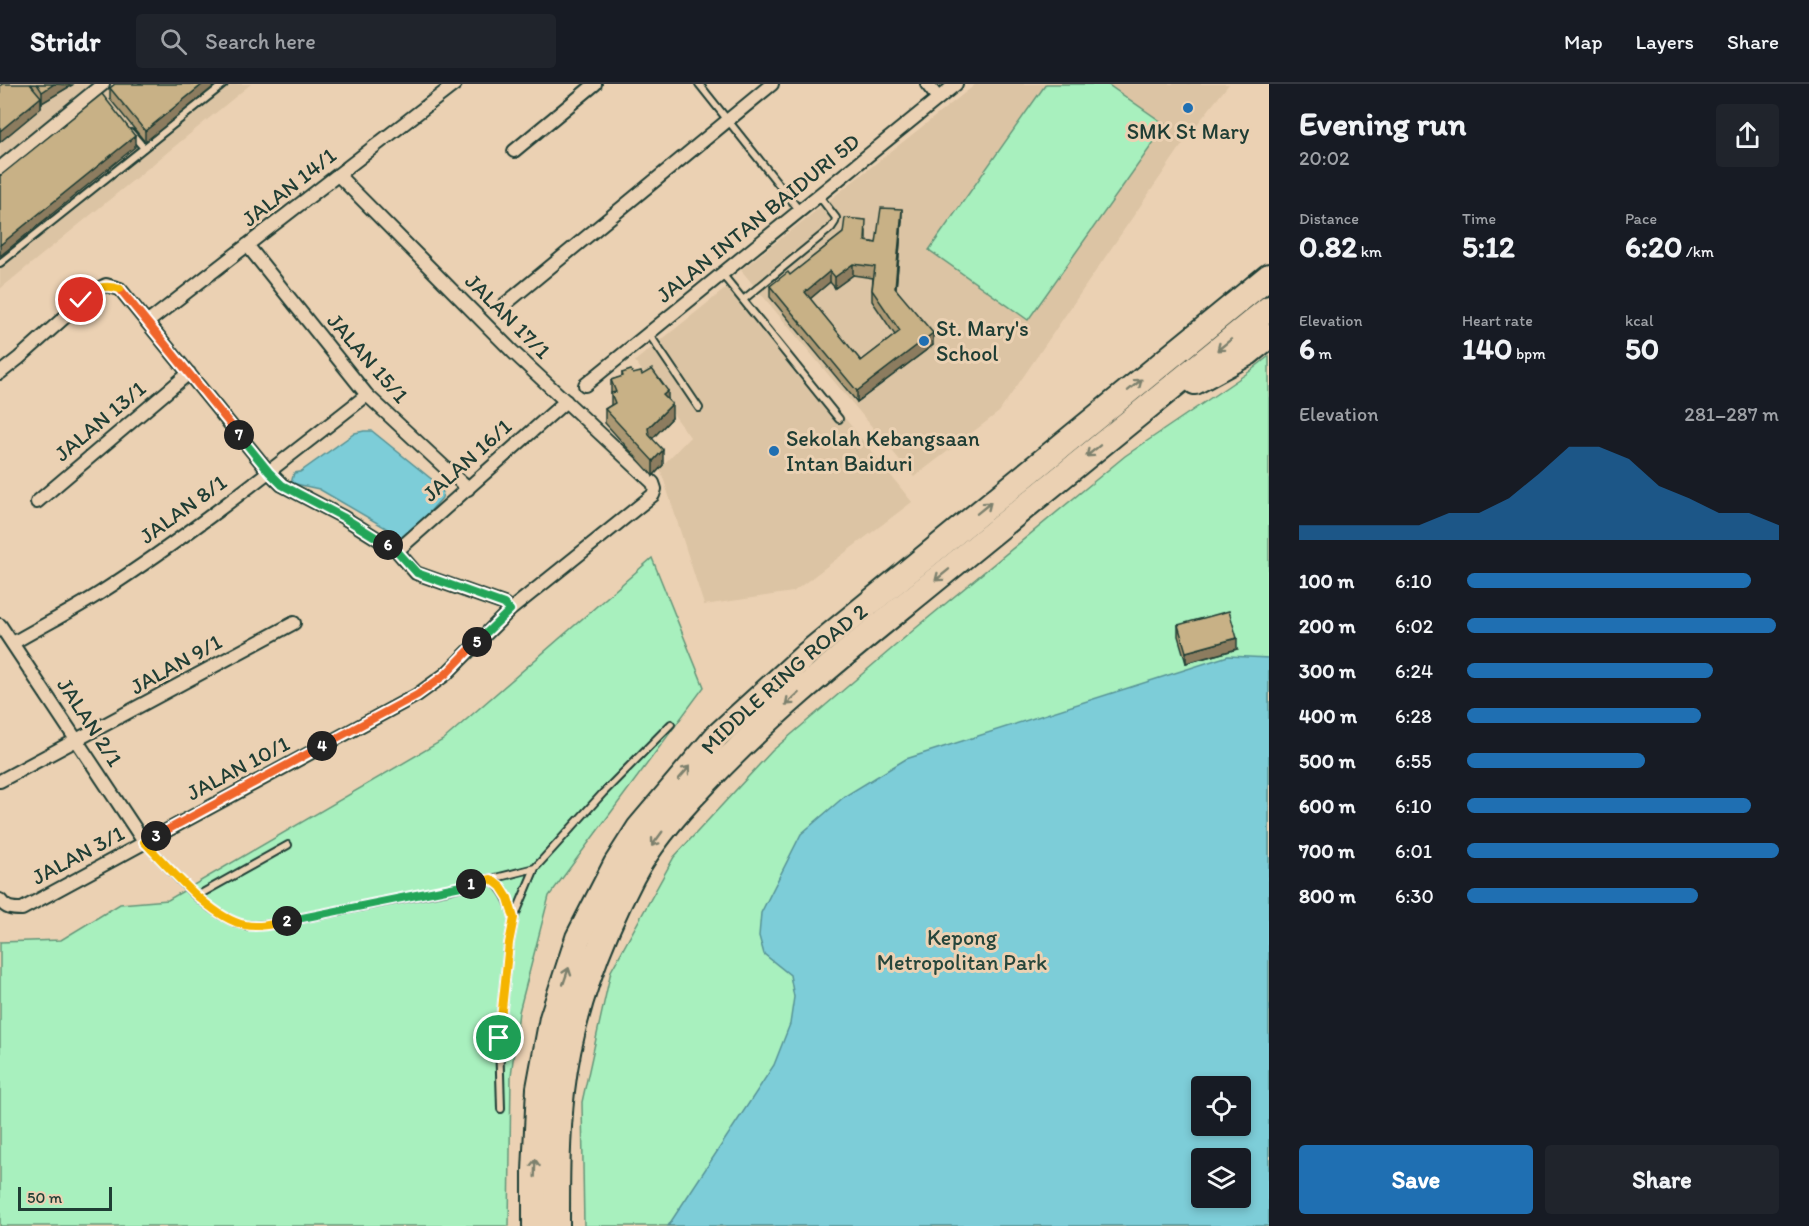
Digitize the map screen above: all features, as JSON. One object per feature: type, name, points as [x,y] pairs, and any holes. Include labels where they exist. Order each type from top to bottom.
[{"type":"highway","name":"MIDDLE RING ROAD 2","points":[[535,1226],[538,1088],[552,1018],[578,938],[616,864],[639,828],[717,736],[806,655],[1269,276]]},
{"type":"highway","name":"MIDDLE RING ROAD 2","points":[[557,1226],[557,1173],[562,1089],[576,1021],[599,944],[633,875],[657,838],[683,806],[733,753],[818,676],[1269,308]]},
{"type":"highway","points":[[1138,414],[1248,353],[1269,336]]},
{"type":"street","name":"JALAN 14/1","points":[[148,322],[455,84]]},
{"type":"street","points":[[514,151],[595,84]]},
{"type":"street","points":[[504,305],[772,84]]},
{"type":"street","points":[[927,84],[939,98]]},
{"type":"street","name":"JALAN INTAN BAIDURI 5D","points":[[585,385],[956,84]]},
{"type":"street","points":[[0,168],[97,90]]},
{"type":"street","name":"JALAN 17/1","points":[[338,175],[513,352],[653,483]]},
{"type":"street","name":"JALAN 15/1","points":[[247,246],[367,395],[468,489]]},
{"type":"street","points":[[0,373],[81,300],[106,285],[120,289],[282,485],[343,517],[397,551],[417,573],[504,604],[510,610]]},
{"type":"street","name":"JALAN 13/1","points":[[37,502],[189,373]]},
{"type":"street","name":"JALAN 8/1","points":[[7,640],[99,594],[269,472],[367,395]]},
{"type":"street","name":"JALAN 16/1","points":[[397,551],[566,401]]},
{"type":"street","name":"JALAN 10/1","points":[[144,842],[417,695],[446,674],[510,610],[653,495],[655,489],[653,483]]},
{"type":"street","name":"JALAN 9/1","points":[[0,781],[294,623]]},
{"type":"street","name":"JALAN 2/1","points":[[0,625],[7,640],[78,741],[144,842]]},
{"type":"street","name":"JALAN 3/1","points":[[0,900],[5,907],[22,909],[144,842]]},
{"type":"lane","points":[[0,263],[224,84]]},
{"type":"lane","points":[[699,84],[800,211]]},
{"type":"lane","points":[[123,124],[144,148]]},
{"type":"lane","points":[[743,300],[836,222],[836,218],[819,196]]},
{"type":"lane","points":[[722,274],[839,419]]},
{"type":"lane","points":[[649,334],[699,408]]},
{"type":"lane","points":[[501,1109],[499,1038],[509,943],[514,918],[535,868],[603,793],[671,724]]},
{"type":"lane","points":[[144,842],[197,896],[222,915],[245,925],[266,925],[452,889],[535,868]]},
{"type":"lane","points":[[197,896],[288,844]]},
{"type":"lane","points":[[491,879],[501,887],[508,898],[514,918]]},
{"type":"shaded area","points":[[0,84],[251,84],[0,289]]},
{"type":"shaded area","name":"St. Mary's School","points":[[976,84],[1229,84],[1191,132],[999,412],[914,477],[741,270]]},
{"type":"shaded area","name":"Sekolah Kebangsaan Intan Baiduri","points":[[735,281],[912,502],[793,592],[704,605],[660,468],[690,437],[635,361]]},
{"type":"green space","points":[[1046,84],[1107,84],[1166,125],[1028,320],[929,250]]},
{"type":"green space","name":"Kepong Metropolitan Park","points":[[1269,356],[1269,1226],[584,1226],[582,1102],[611,971],[674,857],[772,751],[916,628],[1125,456]]},
{"type":"green space","points":[[652,558],[704,687],[549,896],[519,1012],[511,1076],[509,1226],[0,1226],[0,942],[61,940],[120,904],[168,900],[443,740]]},
{"type":"water","points":[[372,431],[440,486],[443,491],[442,498],[407,537],[401,539],[398,535],[319,489],[291,483],[294,473],[300,472],[355,433]]},
{"type":"water","name":"Kepong Metropolitan Park","points":[[1228,656],[1269,658],[1269,1226],[668,1226],[774,1065],[790,1024],[794,997],[790,975],[764,954],[759,936],[761,913],[801,834],[845,796],[906,759]]},
{"type":"building","points":[[2,84],[30,84],[41,97],[0,131],[0,86]]},
{"type":"building","points":[[37,84],[54,84],[42,92]]},
{"type":"building","points":[[115,84],[203,84],[145,131],[110,88]]},
{"type":"building","points":[[102,94],[135,136],[0,245],[0,176]]},
{"type":"building","points":[[881,208],[902,209],[895,288],[933,333],[857,391],[770,286],[788,272],[790,275],[843,233],[845,218],[866,220],[865,241],[876,243]],"holes":[[[853,264],[875,267],[872,290],[900,331],[861,361],[805,292],[830,271],[835,277]]]},
{"type":"building","points":[[652,369],[668,391],[663,395],[672,404],[648,428],[649,435],[663,450],[653,461],[605,409],[615,403],[611,393],[616,392],[611,380],[631,370],[633,374],[641,372],[642,375]]},
{"type":"building","points":[[1229,611],[1237,638],[1186,652],[1178,625]]},
{"type":"place","name":"SMK St Mary","points":[[1188,108]]},
{"type":"place","name":"St. Mary's School","points":[[924,341]]},
{"type":"place","name":"Sekolah Kebangsaan Intan Baiduri","points":[[774,451]]},
{"type":"route","points":[[81,300],[106,285],[120,289],[282,485],[343,517],[397,551],[417,573],[504,604],[510,610],[446,674],[417,695],[144,842],[197,896],[222,915],[245,925],[266,925],[452,889],[491,879],[501,887],[508,898],[514,918],[509,943],[499,1038]]}]
